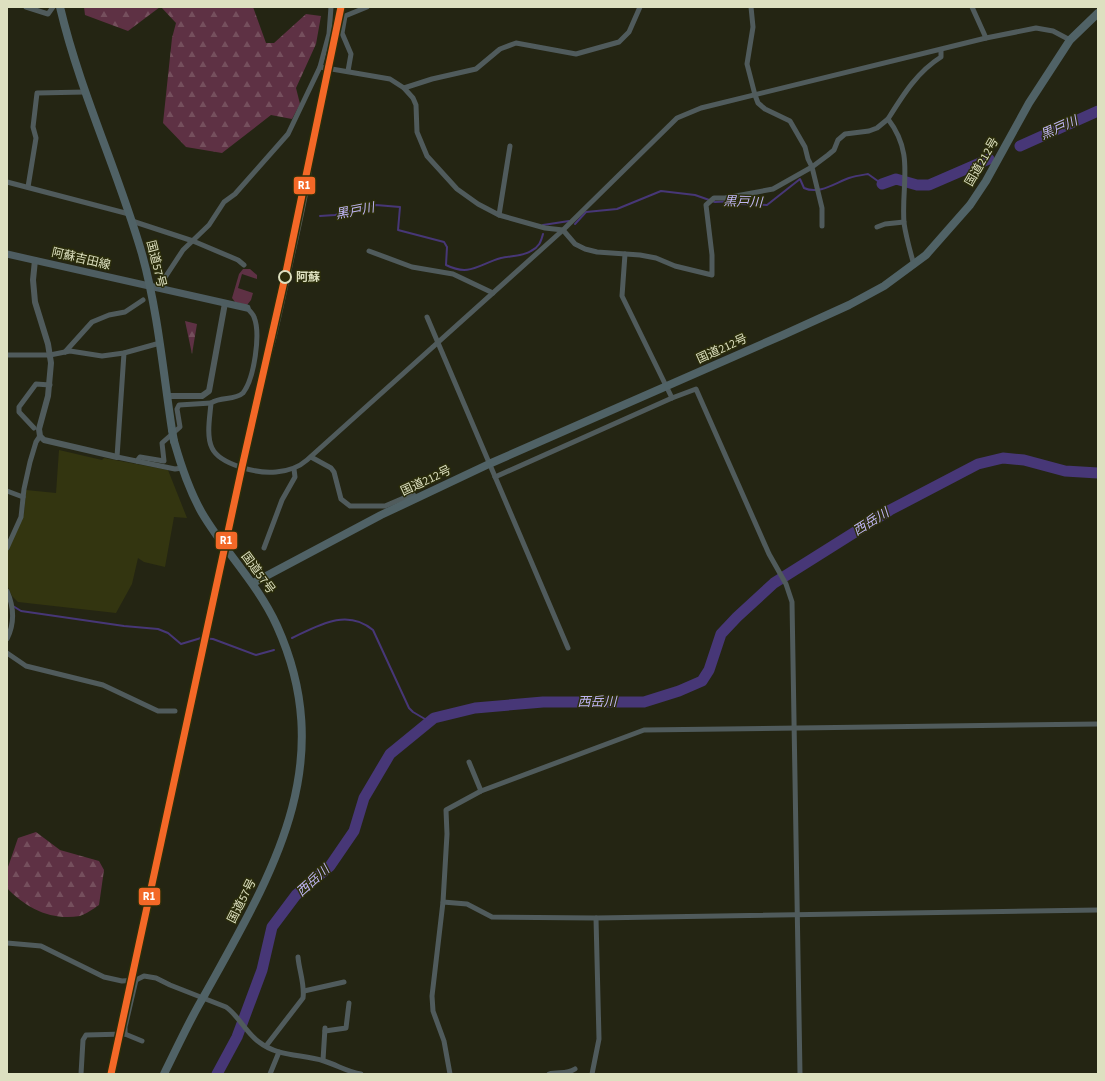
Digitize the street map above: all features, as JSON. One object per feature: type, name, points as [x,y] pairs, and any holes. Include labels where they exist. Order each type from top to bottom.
[{"type":"highway","name":"国道57号","points":[[60,7],[85,92],[130,217],[150,286],[160,343],[166,396],[174,441],[182,468],[192,493],[215,533],[253,583],[277,625],[294,673],[302,715],[302,756],[293,807],[273,865],[242,929],[202,998],[164,1074]]},
{"type":"highway","name":"国道212号","points":[[253,583],[381,515],[489,464],[849,305],[884,286],[914,265],[951,228],[970,205],[1029,103],[1070,40],[1098,13]]},
{"type":"main road","name":"阿蘇吉田線","points":[[7,254],[247,308]]},
{"type":"street","points":[[26,7],[48,14],[52,7]]},
{"type":"street","points":[[164,279],[183,250],[209,224],[224,202],[235,194],[288,134],[320,67],[329,34],[331,7]]},
{"type":"street","points":[[348,70],[351,54],[342,33],[345,16],[367,7]]},
{"type":"street","points":[[404,88],[432,79],[476,69],[500,49],[516,43],[576,54],[618,42],[629,32],[640,7]]},
{"type":"street","points":[[751,7],[753,28],[747,64],[755,95],[758,103],[790,121],[805,147],[820,194],[822,226]]},
{"type":"street","points":[[972,7],[986,38]]},
{"type":"street","points":[[211,403],[210,438],[212,448],[220,458],[232,465],[263,472],[275,473],[300,467],[563,230],[677,118],[701,108],[986,38],[1036,28],[1053,31],[1070,40]]},
{"type":"street","points":[[320,67],[348,70],[390,79],[404,88],[413,98],[416,105],[417,132],[427,156],[457,189],[478,204],[499,215],[545,228],[563,230],[576,244],[585,249],[597,252],[640,255],[656,258],[674,266],[712,275],[712,255],[706,205],[714,198],[725,198],[773,189],[812,167],[831,153],[838,140],[845,134],[869,131],[877,128],[888,119],[905,92],[926,66],[941,56],[941,50]]},
{"type":"street","points":[[28,187],[36,138],[33,127],[37,93],[85,92]]},
{"type":"street","points":[[888,119],[900,137],[905,161],[904,222],[914,265]]},
{"type":"street","points":[[499,215],[510,146]]},
{"type":"street","points":[[7,182],[130,217],[193,241],[238,260],[244,265]]},
{"type":"street","points":[[876,227],[884,224],[904,222]]},
{"type":"street","points":[[369,251],[412,267],[453,274],[493,293]]},
{"type":"street","points":[[625,254],[622,296],[672,398]]},
{"type":"street","points":[[7,548],[21,517],[23,497],[33,452],[40,436],[39,429],[50,385],[50,355],[45,332],[35,302],[33,280],[35,260]]},
{"type":"street","points":[[64,353],[92,322],[109,315],[124,312],[143,300]]},
{"type":"street","points":[[166,396],[202,396],[209,390],[225,303]]},
{"type":"street","points":[[137,461],[140,456],[164,461],[162,443],[180,427],[177,409],[179,404],[211,403],[218,398],[236,397],[245,390],[252,366],[257,339],[254,317],[247,308]]},
{"type":"street","points":[[426,317],[568,648]]},
{"type":"street","points":[[7,355],[50,355],[70,351],[102,356],[160,343]]},
{"type":"street","points":[[117,457],[124,352]]},
{"type":"street","points":[[34,428],[19,412],[18,407],[36,384],[50,385]]},
{"type":"street","points":[[495,477],[672,398],[696,389],[773,563],[786,584],[792,602],[800,1074]]},
{"type":"street","points":[[40,436],[44,440],[117,457],[175,469],[182,468]]},
{"type":"street","points":[[311,457],[331,468],[334,472],[341,500],[350,506],[385,506],[412,494],[416,499]]},
{"type":"street","points":[[264,548],[282,500],[295,477],[294,469]]},
{"type":"street","points":[[7,491],[23,497]]},
{"type":"street","points":[[7,591],[13,614],[12,630],[7,639]]},
{"type":"street","points":[[7,653],[26,666],[103,685],[158,711],[175,711]]},
{"type":"street","points":[[450,1074],[444,1041],[433,1011],[432,996],[443,902],[447,834],[446,810],[481,791],[644,730],[1098,724]]},
{"type":"street","points":[[469,762],[481,791]]},
{"type":"street","points":[[443,902],[467,904],[492,917],[596,918],[1098,910]]},
{"type":"street","points":[[592,1074],[599,1039],[596,918]]},
{"type":"street","points":[[7,944],[41,946],[104,977],[122,981],[136,980],[144,976],[156,978],[226,1007],[250,1034],[266,1046],[278,1052],[323,1060],[361,1074]]},
{"type":"street","points":[[266,1046],[303,998],[304,991],[298,957]]},
{"type":"street","points":[[125,1034],[125,1027],[136,980]]},
{"type":"street","points":[[304,991],[344,982]]},
{"type":"street","points":[[323,1060],[325,1029],[346,1028],[349,1003]]},
{"type":"street","points":[[81,1074],[83,1040],[86,1035],[125,1034],[142,1041]]},
{"type":"street","points":[[270,1074],[278,1052]]},
{"type":"street","points":[[549,1074],[555,1072],[569,1073],[575,1069]]},
{"type":"shaded area","points":[[59,450],[102,460],[104,458],[168,470],[187,518],[174,517],[165,567],[144,562],[138,558],[132,584],[116,613],[18,602],[12,596],[7,585],[7,552],[24,514],[26,490],[56,493]]},
{"type":"green space","points":[[84,7],[160,7],[128,31],[85,15]]},
{"type":"green space","points":[[161,7],[253,7],[266,43],[274,43],[306,14],[321,16],[316,44],[296,88],[300,104],[292,119],[271,115],[222,153],[186,147],[163,123],[172,38],[176,23]]},
{"type":"green space","points":[[243,269],[250,269],[257,275],[257,279],[242,274],[238,288],[253,293],[251,300],[247,305],[235,302],[232,298],[239,274]]},
{"type":"green space","points":[[185,321],[197,324],[192,354]]},
{"type":"green space","points":[[36,832],[60,850],[99,861],[104,870],[99,905],[80,916],[59,917],[49,915],[22,902],[7,888],[7,870],[18,838]]},
{"type":"waterway","name":"黒戸川","points":[[1020,146],[1098,111]]},
{"type":"waterway","name":"黒戸川","points":[[882,184],[896,179],[917,185],[929,185],[989,159]]},
{"type":"waterway","name":"黒戸川","points":[[575,224],[586,212],[617,209],[661,191],[695,195],[715,202],[735,201],[740,204],[767,205],[800,179],[804,188],[810,190],[821,189],[849,178],[868,174],[882,184]]},
{"type":"waterway","name":"黒戸川","points":[[320,216],[335,215],[376,205],[400,207],[398,230],[444,242],[447,247],[446,265],[462,270],[468,270],[501,258],[528,253],[538,246],[543,234]]},
{"type":"waterway","name":"黒戸川","points":[[543,225],[569,221]]},
{"type":"waterway","name":"西岳川","points":[[217,1074],[237,1037],[262,970],[272,927],[296,895],[330,866],[354,831],[364,798],[390,754],[434,718],[475,708],[543,702],[644,702],[679,691],[702,681],[709,670],[721,634],[774,583],[890,510],[978,464],[1003,458],[1024,460],[1065,471],[1098,473]]},
{"type":"waterway","points":[[13,606],[21,611],[124,626],[158,629],[168,633],[181,644],[201,638],[213,639],[256,655],[274,650]]},
{"type":"waterway","points":[[292,638],[312,628],[333,621],[343,619],[363,623],[373,630],[409,708],[430,722]]},
{"type":"railway","points":[[257,399],[277,332],[309,186],[314,138]]},
{"type":"transit line","name":"R1","points":[[111,1074],[242,467],[285,277],[341,7]]},
{"type":"place","name":"阿蘇","points":[[285,277]]}]
